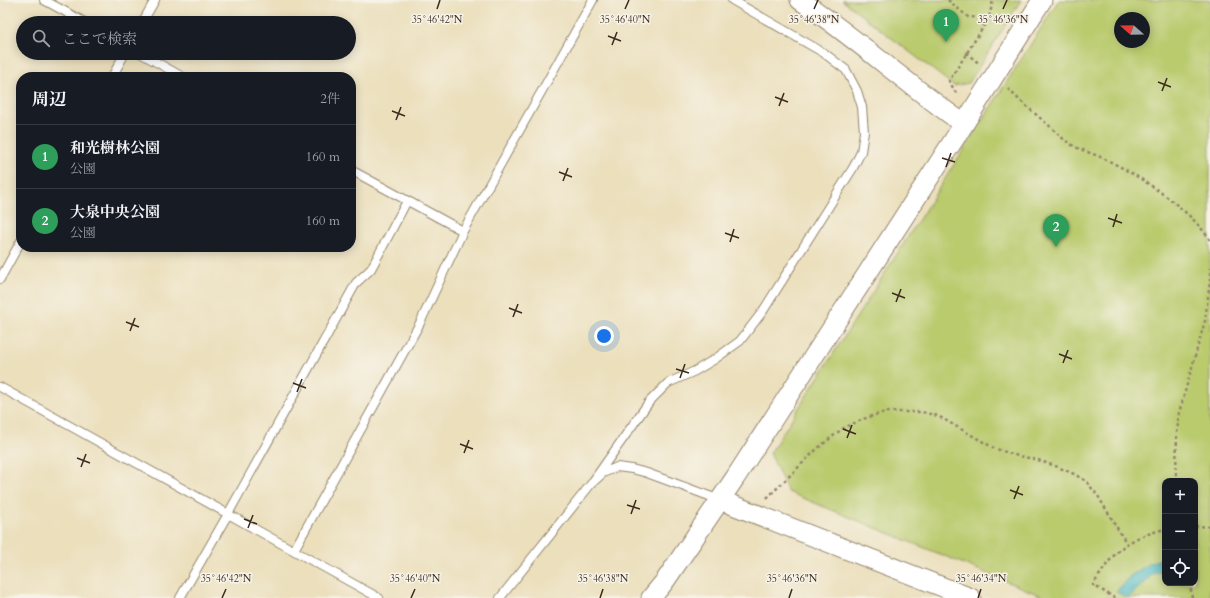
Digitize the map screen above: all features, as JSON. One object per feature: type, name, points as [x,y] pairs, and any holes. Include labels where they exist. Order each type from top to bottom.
[{"type":"street","points":[[800,0],[826,18],[936,105],[964,124]]},
{"type":"street","points":[[651,598],[665,581],[720,500],[995,76],[1042,0]]},
{"type":"street","points":[[720,500],[972,598]]},
{"type":"lane","points":[[44,0],[73,16]]},
{"type":"lane","points":[[146,16],[155,0]]},
{"type":"lane","points":[[294,550],[420,323],[463,231],[593,0]]},
{"type":"lane","points":[[500,598],[592,484],[649,402],[668,383],[695,371],[740,341],[763,311],[853,168],[861,152],[864,132],[862,107],[857,91],[846,70],[824,53],[732,0]]},
{"type":"lane","points":[[115,72],[121,60]]},
{"type":"lane","points":[[153,60],[174,72]]},
{"type":"lane","points":[[356,173],[463,231]]},
{"type":"lane","points":[[180,598],[356,283],[371,269],[407,201]]},
{"type":"lane","points":[[0,279],[16,250]]},
{"type":"lane","points":[[0,388],[378,598]]},
{"type":"lane","points":[[592,484],[604,473],[617,467],[647,473],[720,500]]},
{"type":"path","points":[[948,0],[968,17],[989,18]]},
{"type":"path","points":[[949,81],[989,18],[993,0]]},
{"type":"path","points":[[995,76],[1033,113],[1072,145],[1106,160],[1141,179],[1186,213],[1203,230],[1210,240]]},
{"type":"path","points":[[1177,478],[1177,433],[1179,413],[1205,321],[1210,268]]},
{"type":"path","points":[[752,512],[818,448],[842,429],[862,419],[885,412],[922,412],[938,416],[994,448],[1058,467],[1086,481],[1098,496],[1127,544]]},
{"type":"path","points":[[1198,526],[1210,527]]},
{"type":"path","points":[[1115,598],[1093,584],[1107,564],[1127,544],[1153,532],[1162,530]]},
{"type":"path","points":[[1190,586],[1192,598]]},
{"type":"green space","points":[[842,0],[1021,0],[969,83],[954,86]]},
{"type":"green space","points":[[1059,0],[1210,0],[1210,598],[1047,598],[788,492],[770,453]]},
{"type":"water","points":[[1162,558],[1162,571],[1154,573],[1128,598],[1116,592],[1129,577],[1148,564]]},
{"type":"place","name":"和光樹林公園","points":[[946,42]]},
{"type":"place","name":"大泉中央公園","points":[[1056,247]]}]
